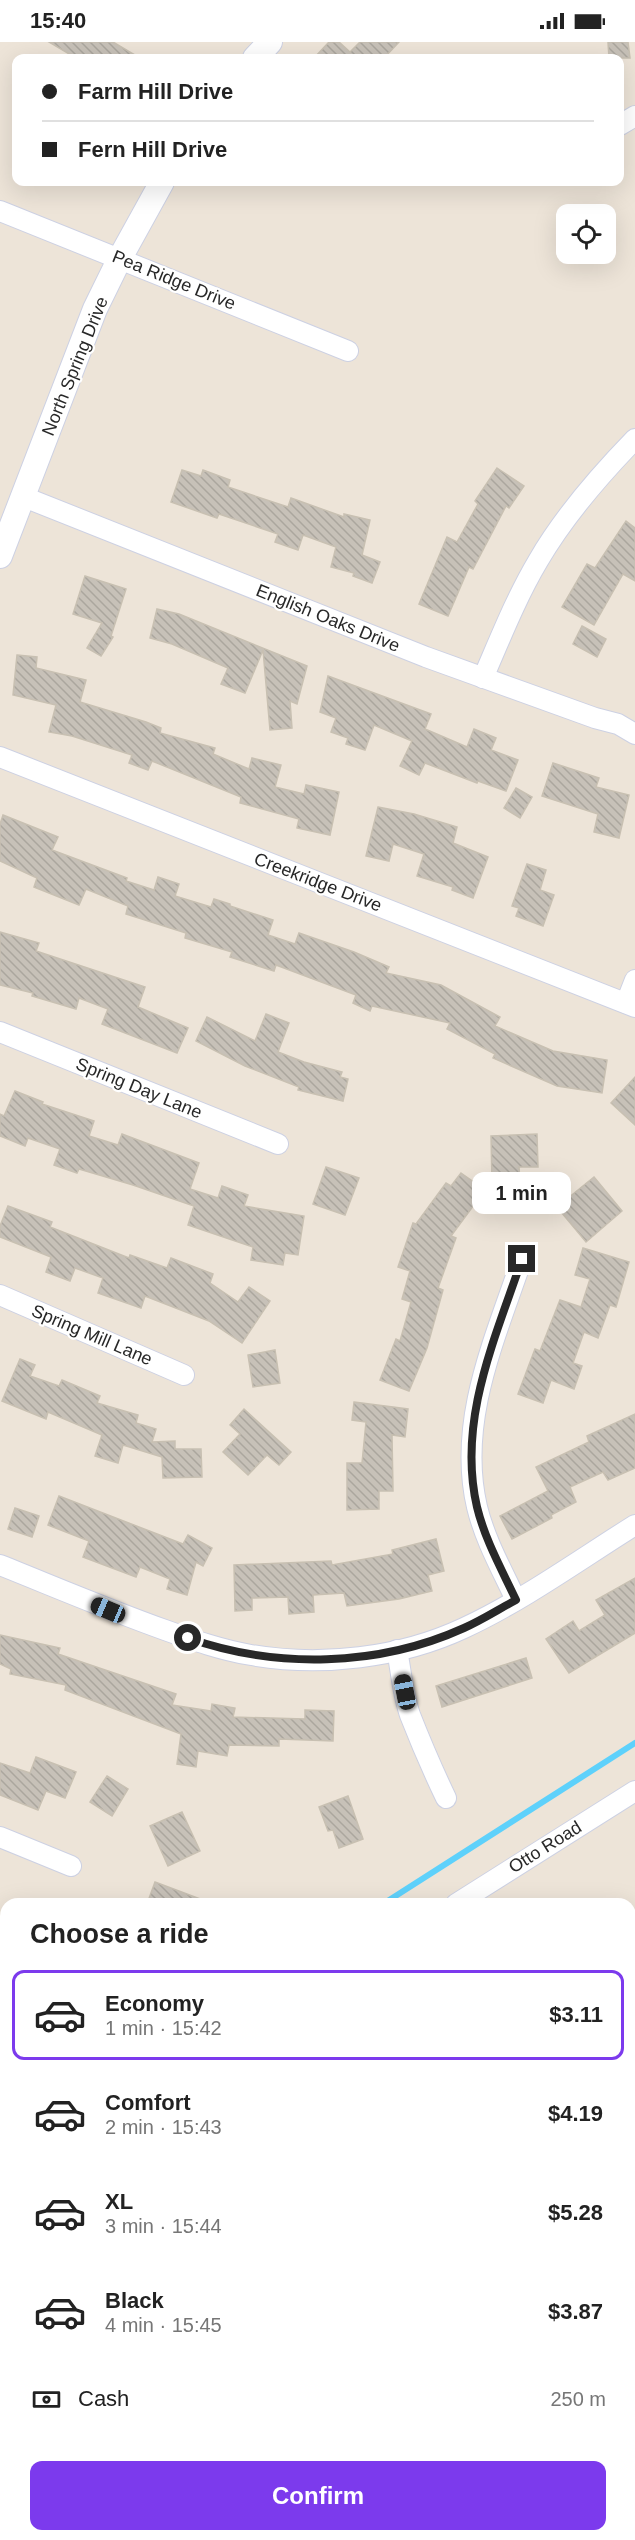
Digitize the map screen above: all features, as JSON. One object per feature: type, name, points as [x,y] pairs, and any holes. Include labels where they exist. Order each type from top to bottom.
[{"type":"street","name":"North Spring Drive","points":[[0,556],[95,309],[160,186]]},
{"type":"street","name":"Pea Ridge Drive","points":[[0,211],[348,351]]},
{"type":"street","points":[[483,678],[515,604],[538,561],[580,500],[635,439]]},
{"type":"street","name":"English Oaks Drive","points":[[24,497],[483,678],[618,724],[635,734]]},
{"type":"street","name":"Creekridge Drive","points":[[0,757],[630,1005]]},
{"type":"street","points":[[630,1005],[635,980]]},
{"type":"street","name":"Spring Day Lane","points":[[0,1032],[278,1144]]},
{"type":"street","points":[[516,1600],[489,1543],[477,1508],[471,1470],[471,1433],[476,1399],[522,1259]]},
{"type":"street","name":"Spring Mill Lane","points":[[0,1295],[184,1375]]},
{"type":"street","points":[[0,1565],[108,1610],[208,1645],[251,1655],[289,1659],[358,1657],[397,1650],[464,1628],[516,1600],[635,1525]]},
{"type":"street","points":[[397,1650],[410,1713],[430,1766],[446,1798]]},
{"type":"street","name":"Otto Road","points":[[466,1898],[635,1791]]},
{"type":"street","points":[[0,1838],[71,1866]]},
{"type":"building","points":[[49,42],[113,42],[133,54],[69,54]]},
{"type":"building","points":[[329,42],[339,42],[350,52],[360,42],[399,42],[388,54],[318,54]]},
{"type":"building","points":[[608,42],[628,42],[630,58],[624,58],[624,54],[609,54]]},
{"type":"building","points":[[497,468],[524,486],[509,508],[506,506],[473,569],[469,567],[448,616],[419,604],[447,537],[457,542],[478,504],[475,501]]},
{"type":"building","points":[[182,470],[201,476],[203,470],[230,480],[228,487],[288,507],[291,498],[344,517],[344,514],[370,520],[362,555],[380,562],[372,583],[353,576],[354,573],[331,567],[336,547],[303,535],[298,550],[275,542],[278,534],[219,514],[217,518],[171,502]]},
{"type":"building","points":[[626,521],[635,528],[635,581],[623,574],[594,625],[562,607],[587,564],[595,568]]},
{"type":"building","points":[[85,576],[126,589],[111,636],[113,637],[101,656],[87,648],[102,623],[73,614]]},
{"type":"building","points":[[157,609],[179,614],[307,666],[297,704],[290,701],[292,728],[270,730],[263,650],[245,693],[221,684],[228,668],[172,644],[150,638]]},
{"type":"building","points":[[582,626],[606,639],[597,657],[573,644]]},
{"type":"building","points":[[17,655],[37,657],[36,668],[86,680],[80,702],[146,722],[161,728],[160,733],[215,748],[213,754],[249,769],[252,758],[281,765],[275,787],[304,794],[306,785],[339,792],[330,835],[297,828],[299,819],[240,803],[241,797],[152,761],[148,770],[129,763],[132,755],[72,736],[49,732],[56,705],[13,695]]},
{"type":"building","points":[[328,676],[431,714],[425,729],[467,747],[474,729],[496,738],[491,750],[518,760],[506,791],[478,781],[477,783],[425,763],[419,775],[400,766],[412,741],[374,725],[365,750],[346,744],[348,738],[331,732],[336,718],[320,712]]},
{"type":"building","points":[[553,763],[599,778],[596,787],[629,795],[619,838],[594,832],[598,814],[542,796]]},
{"type":"building","points":[[516,788],[532,797],[520,818],[504,808]]},
{"type":"building","points":[[378,807],[414,814],[457,827],[453,843],[488,857],[473,898],[452,890],[453,887],[417,876],[424,854],[393,844],[389,861],[366,856]]},
{"type":"building","points":[[3,815],[58,837],[52,850],[127,878],[126,881],[154,890],[158,877],[179,884],[175,896],[211,907],[214,899],[273,920],[268,935],[295,944],[299,933],[354,952],[389,967],[386,973],[441,985],[500,1017],[495,1026],[553,1051],[607,1060],[602,1093],[557,1086],[493,1058],[495,1054],[447,1029],[450,1023],[372,1006],[370,1011],[353,1003],[356,995],[276,965],[274,971],[230,957],[232,952],[185,938],[186,933],[126,914],[128,906],[86,889],[79,905],[34,887],[37,878],[0,861],[0,824]]},
{"type":"building","points":[[527,864],[546,870],[540,890],[554,895],[543,926],[516,916],[519,908],[512,906]]},
{"type":"building","points":[[0,932],[39,943],[36,951],[145,987],[138,1007],[188,1028],[177,1053],[102,1024],[108,1009],[79,998],[76,1009],[32,996],[33,993],[0,985]]},
{"type":"building","points":[[266,1014],[289,1023],[278,1052],[342,1072],[340,1077],[348,1079],[343,1101],[298,1090],[299,1087],[245,1066],[196,1041],[207,1017],[255,1041]]},
{"type":"building","points":[[635,1077],[635,1125],[611,1103]]},
{"type":"building","points":[[15,1091],[43,1102],[42,1104],[94,1121],[89,1136],[118,1145],[122,1134],[199,1163],[190,1189],[218,1198],[222,1186],[248,1195],[244,1206],[304,1216],[298,1255],[285,1253],[283,1265],[251,1260],[253,1247],[188,1225],[194,1206],[79,1169],[77,1173],[54,1165],[60,1149],[28,1138],[25,1146],[0,1136],[0,1114],[4,1116]]},
{"type":"building","points":[[537,1134],[538,1167],[519,1167],[520,1182],[492,1183],[491,1136]]},
{"type":"building","points":[[326,1167],[359,1178],[345,1215],[313,1204]]},
{"type":"building","points":[[461,1173],[485,1190],[451,1236],[456,1238],[438,1288],[443,1290],[427,1348],[409,1391],[380,1380],[396,1339],[400,1341],[411,1302],[402,1299],[410,1271],[398,1267],[413,1223],[416,1224],[446,1183],[451,1186]]},
{"type":"building","points":[[594,1177],[622,1211],[586,1242],[557,1207]]},
{"type":"building","points":[[8,1206],[52,1222],[50,1227],[129,1258],[130,1255],[167,1268],[171,1258],[213,1274],[210,1283],[238,1302],[249,1287],[270,1301],[242,1343],[209,1321],[145,1296],[141,1308],[98,1293],[103,1278],[75,1268],[70,1281],[46,1272],[51,1257],[0,1237],[0,1226]]},
{"type":"building","points":[[583,1248],[629,1262],[616,1307],[610,1305],[598,1338],[584,1332],[573,1363],[582,1366],[574,1389],[551,1380],[543,1403],[518,1394],[535,1349],[540,1351],[560,1300],[581,1307],[590,1279],[575,1275]]},
{"type":"building","points":[[275,1350],[280,1383],[253,1387],[248,1355]]},
{"type":"building","points":[[20,1359],[35,1365],[30,1376],[59,1386],[62,1380],[100,1396],[97,1403],[138,1415],[136,1423],[156,1429],[152,1442],[175,1441],[175,1449],[201,1449],[202,1477],[163,1478],[162,1457],[123,1445],[118,1463],[95,1456],[102,1435],[48,1412],[46,1419],[2,1401]]},
{"type":"building","points":[[354,1402],[408,1409],[405,1437],[392,1435],[393,1491],[379,1491],[379,1509],[347,1510],[347,1463],[362,1463],[366,1422],[352,1420]]},
{"type":"building","points":[[244,1409],[291,1452],[279,1465],[267,1455],[248,1475],[223,1452],[240,1434],[230,1425]]},
{"type":"building","points":[[635,1414],[635,1468],[608,1480],[603,1472],[570,1487],[576,1502],[551,1515],[552,1518],[512,1539],[500,1516],[548,1491],[536,1467],[589,1442],[587,1436]]},
{"type":"building","points":[[59,1496],[183,1544],[188,1535],[212,1548],[203,1566],[196,1562],[187,1595],[167,1589],[170,1579],[140,1567],[136,1577],[83,1557],[89,1541],[48,1525]]},
{"type":"building","points":[[15,1508],[39,1516],[32,1537],[8,1529]]},
{"type":"building","points":[[436,1539],[444,1571],[428,1575],[432,1591],[399,1599],[347,1606],[344,1593],[313,1595],[314,1612],[289,1614],[288,1597],[252,1598],[252,1610],[235,1611],[234,1565],[331,1561],[332,1565],[393,1554],[392,1550]]},
{"type":"building","points":[[635,1578],[635,1633],[569,1673],[546,1639],[573,1621],[579,1631],[605,1615],[596,1600]]},
{"type":"building","points":[[0,1635],[60,1648],[58,1654],[176,1694],[172,1705],[211,1711],[212,1704],[235,1708],[233,1717],[305,1719],[305,1710],[334,1711],[333,1741],[279,1739],[279,1746],[229,1745],[227,1756],[198,1751],[196,1767],[177,1764],[181,1734],[65,1690],[66,1685],[10,1674],[11,1669],[0,1664]]},
{"type":"building","points":[[526,1658],[532,1678],[442,1707],[436,1686]]},
{"type":"building","points":[[36,1757],[76,1772],[65,1798],[46,1791],[38,1810],[0,1795],[0,1763],[30,1773]]},
{"type":"building","points":[[107,1776],[128,1789],[112,1816],[90,1802]]},
{"type":"building","points":[[348,1796],[363,1839],[339,1848],[333,1830],[328,1831],[319,1807]]},
{"type":"building","points":[[182,1812],[200,1851],[168,1866],[150,1826]]},
{"type":"building","points":[[155,1882],[197,1898],[149,1898]]},
{"type":"waterway","points":[[392,1898],[635,1743]]},
{"type":"route","points":[[188,1638],[251,1655],[289,1659],[358,1657],[424,1643],[464,1628],[516,1600],[489,1543],[477,1508],[471,1470],[471,1433],[476,1399],[522,1259]]}]
